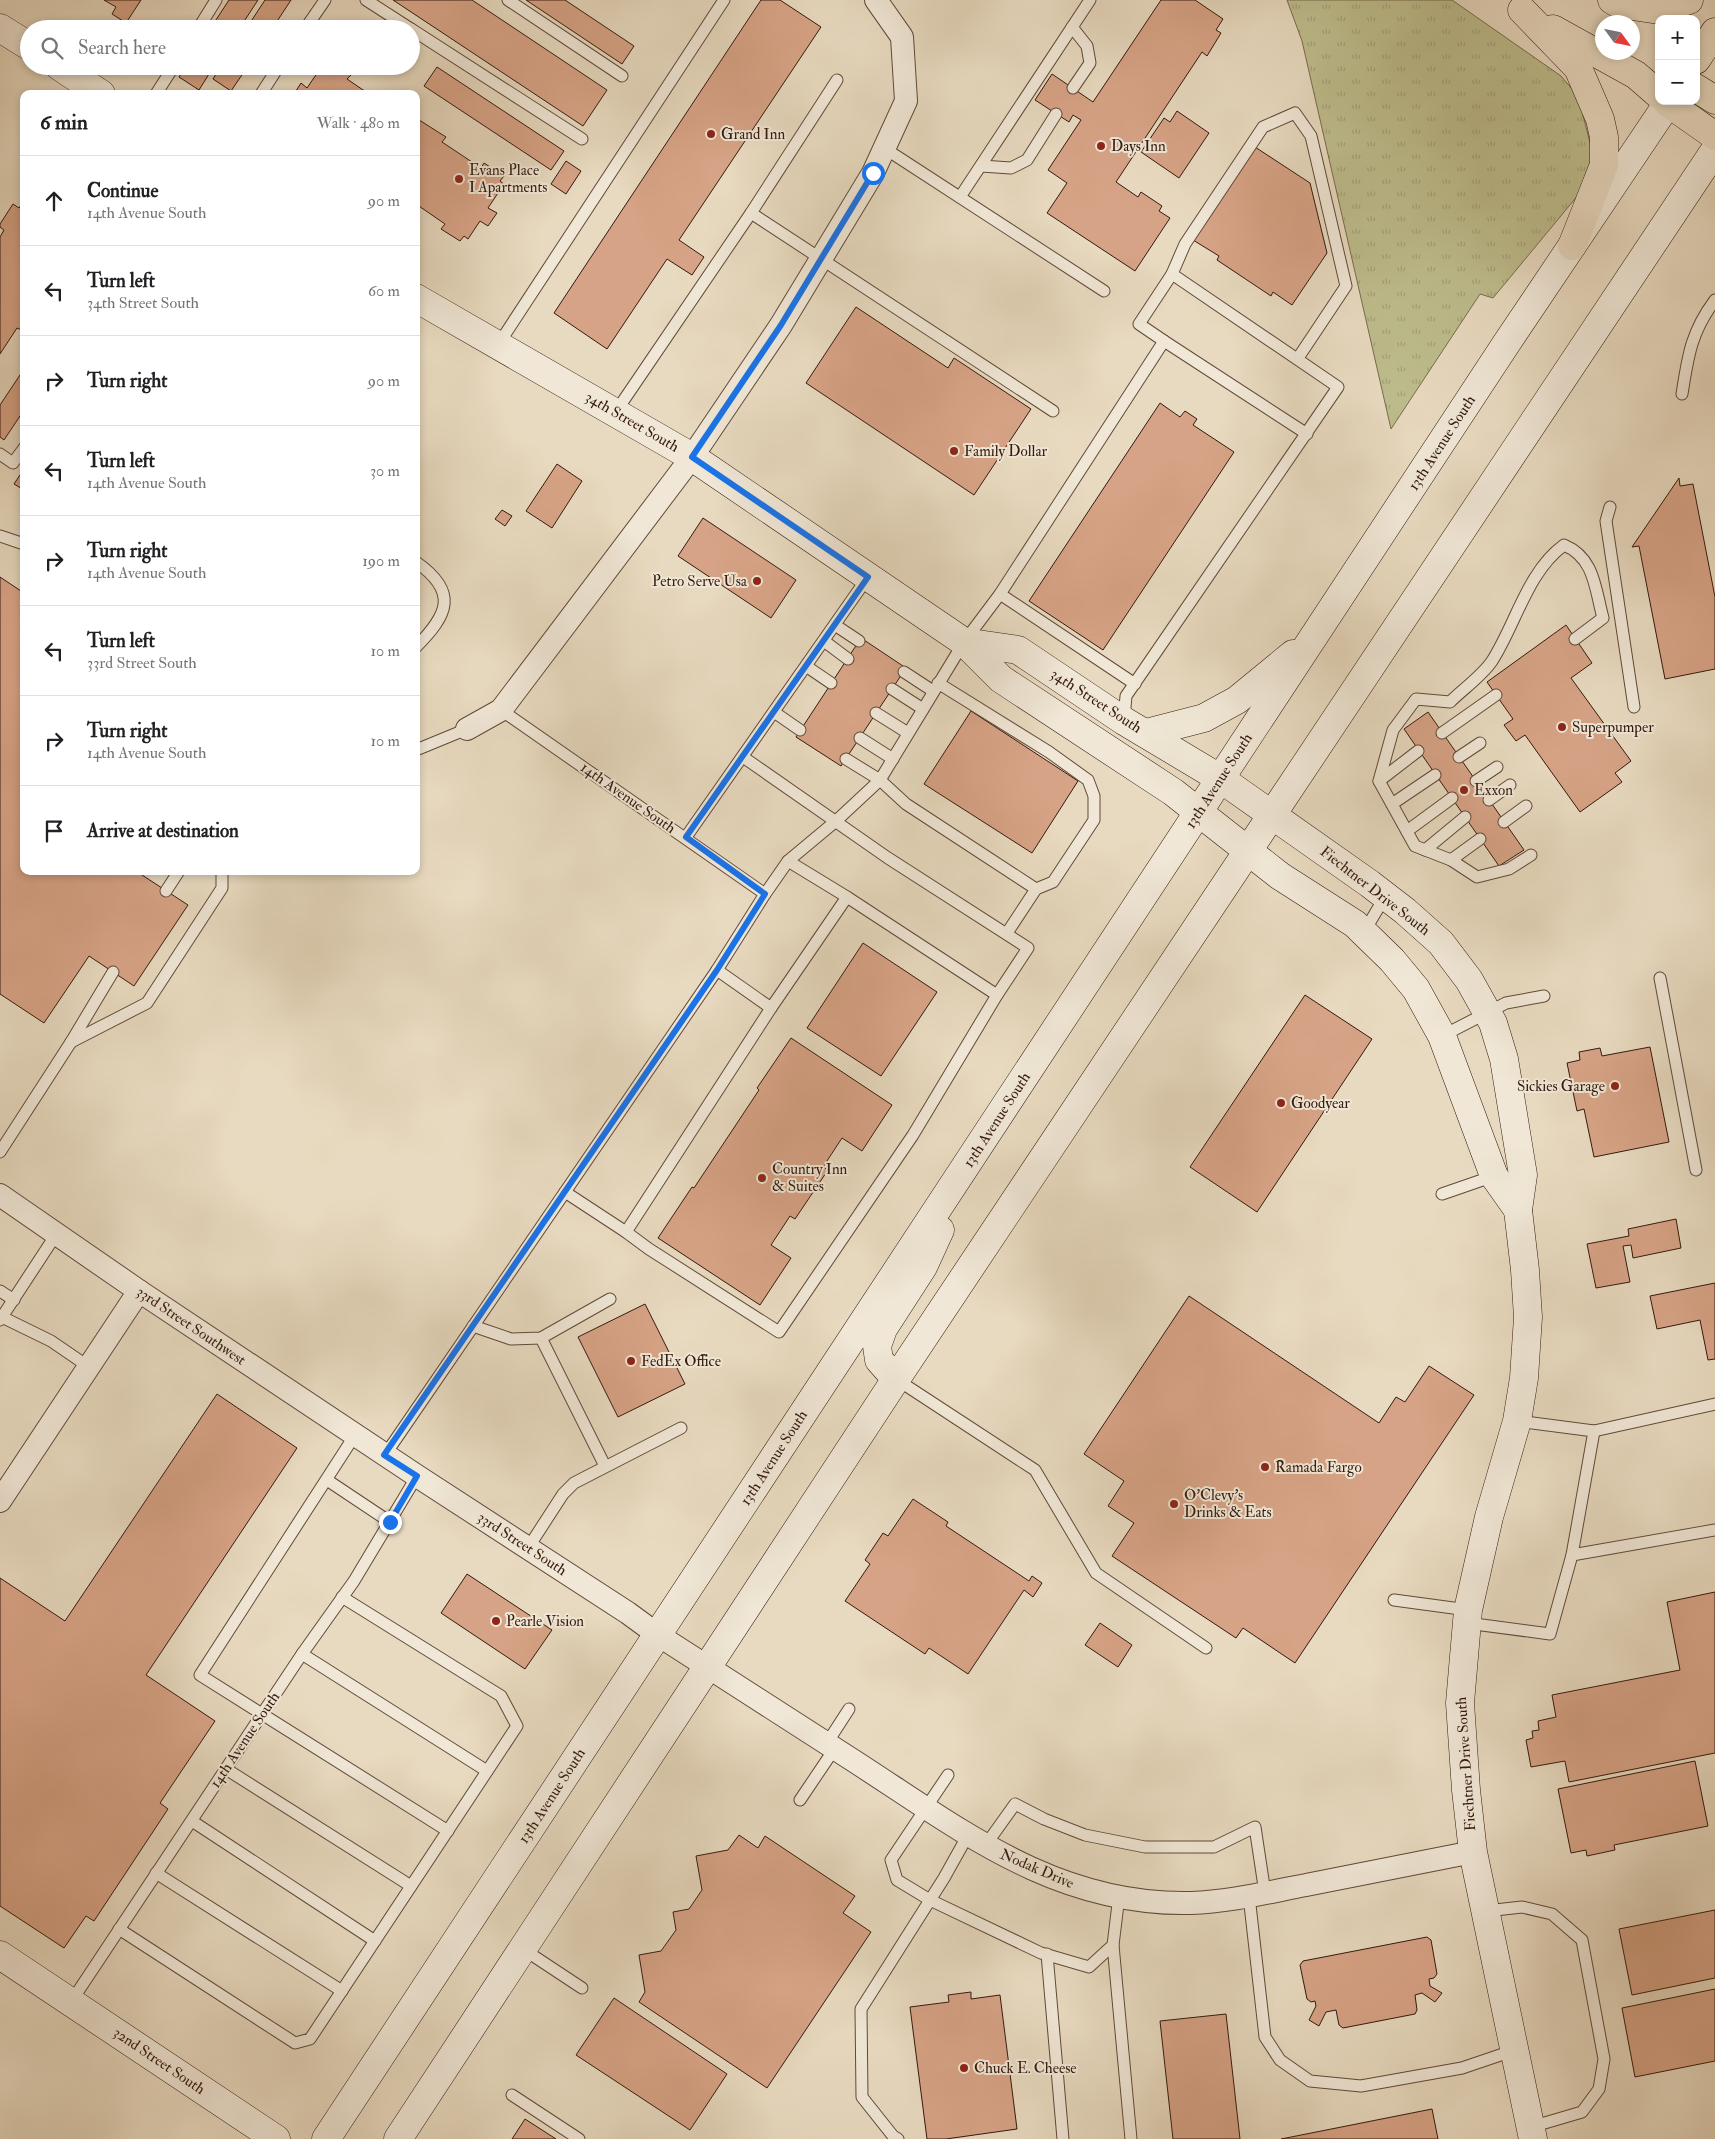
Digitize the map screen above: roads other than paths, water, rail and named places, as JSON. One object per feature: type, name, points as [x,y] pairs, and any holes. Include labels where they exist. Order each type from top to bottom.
[{"type":"main road","points":[[1612,0],[1619,4],[1659,10],[1689,0]]},
{"type":"main road","points":[[1515,5],[1580,46],[1636,75],[1655,91]]},
{"type":"main road","points":[[1515,5],[1578,68],[1600,119],[1604,137],[1604,165],[1572,246]]},
{"type":"main road","points":[[0,28],[20,40]]},
{"type":"main road","points":[[1700,54],[1715,32]]},
{"type":"main road","points":[[73,75],[96,90]]},
{"type":"main road","points":[[1700,91],[1715,100]]},
{"type":"main road","name":"13th Avenue South","points":[[326,2139],[1572,246],[1662,105]]},
{"type":"main road","points":[[1672,105],[1715,136]]},
{"type":"main road","points":[[398,2139],[896,1379],[1715,150]]},
{"type":"main road","name":"34th Street South","points":[[420,303],[498,345],[692,457],[964,642],[1001,679],[1173,792],[1198,812]]},
{"type":"main road","points":[[1135,727],[1204,718],[1237,700],[1316,634]]},
{"type":"main road","name":"34th Street South","points":[[964,642],[1018,650],[1135,727],[1221,779]]},
{"type":"main road","name":"Fiechtner Drive South","points":[[1221,779],[1386,895],[1442,943],[1469,980],[1493,1024],[1504,1060],[1523,1175],[1518,1210],[1526,1270],[1528,1317],[1524,1378],[1517,1421],[1489,1517],[1467,1617],[1460,1703],[1466,1790],[1473,1852],[1532,2133]]},
{"type":"main road","name":"Fiechtner Drive South","points":[[1198,812],[1280,876],[1364,932],[1392,960],[1416,989],[1442,1036],[1494,1176],[1518,1210]]},
{"type":"main road","points":[[896,1379],[879,1360],[877,1346],[883,1329],[923,1267],[973,1155]]},
{"type":"main road","name":"32nd Street South","points":[[0,1955],[276,2139]]},
{"type":"street","points":[[467,729],[500,710],[692,457],[781,325],[873,173],[906,101],[902,37],[876,0]]},
{"type":"street","name":"33rd Street Southwest","points":[[0,1195],[138,1291],[384,1455]]},
{"type":"street","points":[[0,1501],[138,1291]]},
{"type":"street","name":"33rd Street South","points":[[384,1455],[628,1613],[658,1635]]},
{"type":"street","name":"Nodak Drive","points":[[658,1635],[977,1840],[1024,1866],[1063,1882],[1147,1901],[1192,1903],[1257,1895],[1473,1852]]},
{"type":"lane","points":[[204,20],[216,0]]},
{"type":"lane","points":[[311,20],[325,0]]},
{"type":"lane","points":[[366,0],[397,20]]},
{"type":"lane","points":[[508,0],[622,76]]},
{"type":"lane","points":[[498,345],[724,0]]},
{"type":"lane","points":[[960,197],[1090,0]]},
{"type":"lane","points":[[1072,27],[1087,46],[1090,63],[1073,88]]},
{"type":"lane","points":[[420,35],[582,139]]},
{"type":"lane","points":[[159,90],[168,75]]},
{"type":"lane","points":[[264,90],[274,75]]},
{"type":"lane","points":[[615,413],[751,213],[837,80]]},
{"type":"lane","points":[[1298,358],[1346,286],[1311,136],[1295,113],[1263,127],[1185,244],[1172,274],[1139,324],[1307,434]]},
{"type":"lane","points":[[981,166],[1011,168],[1027,160],[1056,114]]},
{"type":"lane","points":[[884,148],[1104,291]]},
{"type":"lane","points":[[751,213],[1053,411]]},
{"type":"lane","points":[[1135,727],[1126,696],[1338,387],[1172,274]]},
{"type":"lane","points":[[1682,394],[1694,334],[1715,300]]},
{"type":"lane","points":[[384,1455],[717,970],[788,861],[836,821],[880,780],[964,642],[1000,594],[1164,341]]},
{"type":"lane","points":[[0,454],[14,463],[20,454]]},
{"type":"lane","points":[[1610,507],[1606,521],[1634,707]]},
{"type":"lane","points":[[0,536],[20,543]]},
{"type":"lane","points":[[1450,702],[1491,663],[1531,586],[1551,554],[1564,545],[1576,550],[1586,559],[1592,574],[1603,618],[1575,639]]},
{"type":"lane","points":[[420,566],[440,583],[445,596],[444,610],[437,624],[420,643]]},
{"type":"lane","points":[[686,837],[868,577]]},
{"type":"lane","points":[[1000,594],[1135,684]]},
{"type":"lane","points":[[835,625],[859,641]]},
{"type":"lane","points":[[824,641],[848,658]]},
{"type":"lane","points":[[806,666],[831,683]]},
{"type":"lane","points":[[904,672],[936,687],[1049,752],[1088,780],[1094,796],[1094,820],[1053,882],[1036,888],[1006,934]]},
{"type":"lane","points":[[892,690],[922,709]]},
{"type":"lane","points":[[1442,733],[1496,695]]},
{"type":"lane","points":[[1462,718],[1450,702],[1416,699],[1393,730],[1379,781],[1415,846],[1451,860],[1477,877],[1509,869],[1531,855]]},
{"type":"lane","name":"14th Avenue South","points":[[500,710],[686,837],[765,894]]},
{"type":"lane","points":[[774,712],[800,730]]},
{"type":"lane","points":[[876,713],[908,733]]},
{"type":"lane","points":[[420,748],[467,729]]},
{"type":"lane","points":[[860,738],[893,759]]},
{"type":"lane","points":[[1459,757],[1480,744]]},
{"type":"lane","points":[[1379,781],[1418,751]]},
{"type":"lane","points":[[565,1192],[649,1249],[779,1332],[913,1134],[1028,948],[888,858],[743,757]]},
{"type":"lane","points":[[846,759],[880,780],[906,804],[1036,888]]},
{"type":"lane","points":[[1476,782],[1497,767]]},
{"type":"lane","points":[[1392,804],[1435,775]]},
{"type":"lane","points":[[1489,800],[1510,785]]},
{"type":"lane","points":[[1407,831],[1452,798]]},
{"type":"lane","points":[[1504,822],[1526,806]]},
{"type":"lane","points":[[1425,850],[1465,817]]},
{"type":"lane","points":[[1451,860],[1480,839]]},
{"type":"lane","points":[[788,861],[998,995]]},
{"type":"lane","points":[[166,892],[177,875]]},
{"type":"lane","points":[[71,1042],[147,1003],[222,888],[222,875]]},
{"type":"lane","points":[[1364,932],[1386,895]]},
{"type":"lane","points":[[626,1232],[771,1008],[847,897]]},
{"type":"lane","points":[[717,970],[771,1008]]},
{"type":"lane","points":[[0,1152],[71,1042],[113,972]]},
{"type":"lane","points":[[1660,978],[1696,1170]]},
{"type":"lane","points":[[1442,1036],[1506,1003],[1544,996]]},
{"type":"lane","points":[[1442,1194],[1494,1176]]},
{"type":"lane","points":[[57,1233],[1,1318],[51,1341],[89,1367]]},
{"type":"lane","points":[[0,1291],[14,1300]]},
{"type":"lane","points":[[473,1326],[511,1339],[541,1338],[610,1299]]},
{"type":"lane","points":[[541,1338],[605,1466]]},
{"type":"lane","points":[[896,1379],[1035,1470],[1096,1574],[1206,1648]]},
{"type":"lane","points":[[1517,1421],[1594,1431],[1715,1404]]},
{"type":"lane","points":[[528,1548],[563,1494],[574,1484],[605,1466],[681,1428]]},
{"type":"lane","points":[[1394,1600],[1550,1634],[1572,1555],[1594,1431]]},
{"type":"lane","points":[[355,1435],[200,1676],[448,1831]]},
{"type":"lane","name":"14th Avenue South","points":[[71,2002],[302,1654],[354,1581],[417,1476]]},
{"type":"lane","points":[[327,1480],[390,1522]]},
{"type":"lane","points":[[1572,1555],[1715,1530]]},
{"type":"lane","points":[[119,1929],[295,2043],[310,2039],[517,1726],[501,1696],[342,1597]]},
{"type":"lane","points":[[302,1654],[487,1771]]},
{"type":"lane","points":[[800,1800],[831,1746],[849,1709]]},
{"type":"lane","points":[[226,1769],[412,1886]]},
{"type":"lane","points":[[948,1775],[891,1860],[897,1880],[930,1900],[1047,1954],[1089,1966],[1113,1945]]},
{"type":"lane","points":[[898,2139],[862,2097],[861,2009],[930,1900],[977,1840],[1014,1804],[1044,1819],[1085,1835],[1145,1846],[1214,1848],[1255,1827],[1265,2037],[1280,2060],[1310,2081],[1361,2086],[1462,2068],[1514,2050]]},
{"type":"lane","points":[[192,1821],[375,1941]]},
{"type":"lane","points":[[156,1874],[342,1990]]},
{"type":"lane","points":[[1119,1896],[1113,1945],[1132,2139]]},
{"type":"lane","points":[[1485,1911],[1522,1907],[1552,1914],[1582,1940],[1604,2059],[1599,2089],[1582,2112],[1532,2133]]},
{"type":"lane","points":[[523,1949],[582,1988]]},
{"type":"lane","points":[[1047,1954],[1063,2139]]},
{"type":"lane","points":[[512,2095],[579,2139]]},
{"type":"place","name":"Grand Inn","points":[[711,134]]},
{"type":"place","name":"Days Inn","points":[[1101,146]]},
{"type":"place","name":"Evans Place I Apartments","points":[[459,179]]},
{"type":"place","name":"Family Dollar","points":[[954,451]]},
{"type":"place","name":"Petro Serve Usa","points":[[757,581]]},
{"type":"place","name":"Superpumper","points":[[1562,727]]},
{"type":"place","name":"Exxon","points":[[1464,790]]},
{"type":"place","name":"Sickies Garage","points":[[1615,1086]]},
{"type":"place","name":"Goodyear","points":[[1281,1103]]},
{"type":"place","name":"Country Inn & Suites","points":[[762,1178]]},
{"type":"place","name":"FedEx Office","points":[[631,1361]]},
{"type":"place","name":"Ramada Fargo","points":[[1265,1467]]},
{"type":"place","name":"O'Clevy's Drinks & Eats","points":[[1174,1504]]},
{"type":"place","name":"Pearle Vision","points":[[496,1621]]},
{"type":"place","name":"Chuck E. Cheese","points":[[964,2068]]}]
